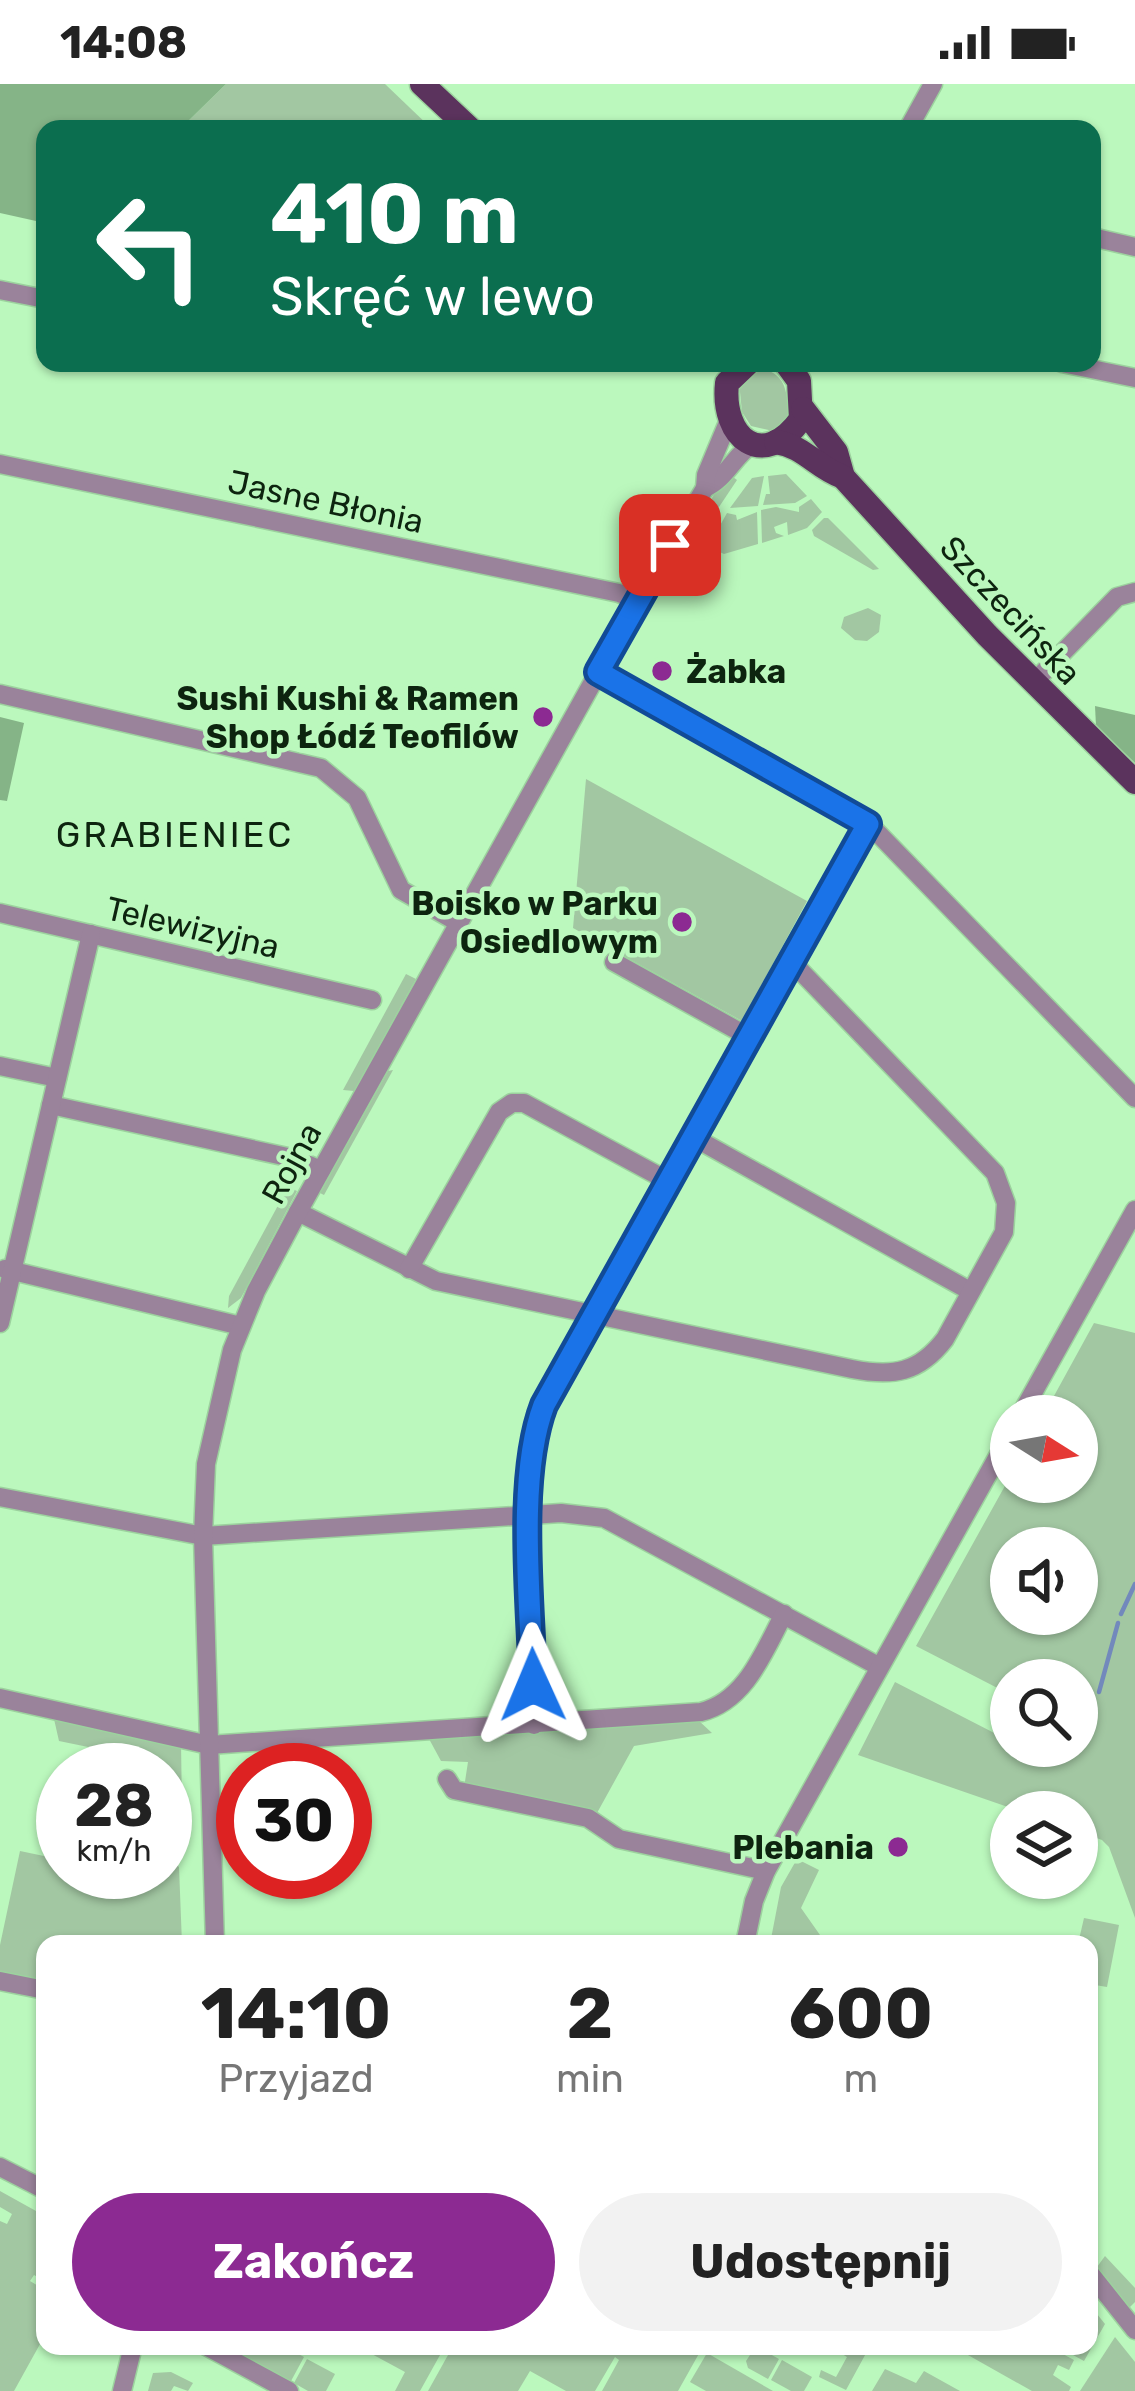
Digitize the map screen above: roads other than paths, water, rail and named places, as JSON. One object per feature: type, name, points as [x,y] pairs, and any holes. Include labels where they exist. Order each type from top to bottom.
[{"type":"main road","points":[[422,84],[460,120]]},
{"type":"main road","points":[[714,372],[726,390],[729,420]]},
{"type":"main road","points":[[726,390],[737,372]]},
{"type":"main road","points":[[764,443],[796,426],[803,410],[794,372]]},
{"type":"main road","name":"Szczecińska","points":[[803,410],[836,452],[843,477]]},
{"type":"main road","name":"Szczecińska","points":[[729,420],[739,436],[796,448],[843,477],[1033,683],[1135,782]]},
{"type":"street","points":[[913,120],[933,84]]},
{"type":"street","points":[[1101,240],[1135,247]]},
{"type":"street","points":[[0,290],[36,297]]},
{"type":"street","points":[[1101,371],[1135,378]]},
{"type":"street","name":"Rojna","points":[[215,1935],[203,1536],[212,1430],[241,1326],[321,1170],[705,488],[729,420]]},
{"type":"street","name":"Rojna","points":[[705,488],[718,482],[736,457],[764,443]]},
{"type":"street","name":"Jasne Błonia","points":[[0,464],[616,592],[638,601]]},
{"type":"street","points":[[1033,683],[1118,597],[1135,592]]},
{"type":"street","points":[[598,672],[868,824],[1135,1098]]},
{"type":"street","points":[[0,694],[321,768],[340,779],[357,798],[401,890],[459,922]]},
{"type":"street","points":[[534,1725],[529,1514],[540,1415],[868,824]]},
{"type":"street","name":"Telewizyjna","points":[[0,914],[372,1000]]},
{"type":"street","points":[[0,1324],[6,1270],[91,934]]},
{"type":"street","points":[[614,962],[748,1037]]},
{"type":"street","points":[[298,1212],[436,1281],[852,1369],[893,1374],[912,1370],[932,1355],[1004,1232],[1006,1202],[995,1173],[791,962]]},
{"type":"street","points":[[0,1066],[57,1078]]},
{"type":"street","points":[[409,1269],[500,1112],[512,1103],[524,1103],[668,1181]]},
{"type":"street","points":[[51,1105],[292,1159],[321,1170]]},
{"type":"street","points":[[693,1136],[970,1291]]},
{"type":"street","points":[[1032,1395],[1135,1210]]},
{"type":"street","points":[[6,1270],[241,1326]]},
{"type":"street","points":[[747,1935],[766,1870],[990,1470]]},
{"type":"street","points":[[0,1497],[203,1536],[529,1514],[604,1518],[878,1666]]},
{"type":"street","points":[[0,1698],[209,1745],[534,1725],[717,1708],[753,1670],[784,1614]]},
{"type":"street","points":[[447,1779],[454,1790],[588,1818],[619,1839],[766,1870]]},
{"type":"street","points":[[0,1981],[36,1988]]},
{"type":"street","points":[[0,2167],[36,2186]]},
{"type":"street","points":[[1098,2283],[1135,2330]]},
{"type":"street","points":[[122,2391],[131,2355]]},
{"type":"street","points":[[224,2355],[289,2391]]},
{"type":"waterway","points":[[1121,1614],[1135,1584]]},
{"type":"waterway","points":[[1099,1692],[1118,1623]]},
{"type":"place","name":"Żabka","points":[[662,671]]},
{"type":"place","name":"Sushi Kushi & Ramen Shop Łódź Teofilów","points":[[543,717]]},
{"type":"place","name":"Boisko w Parku Osiedlowym","points":[[682,922]]},
{"type":"place","name":"Plebania","points":[[898,1847]]},
{"type":"district","name":"GRABIENIEC","points":[[175,834]]}]
